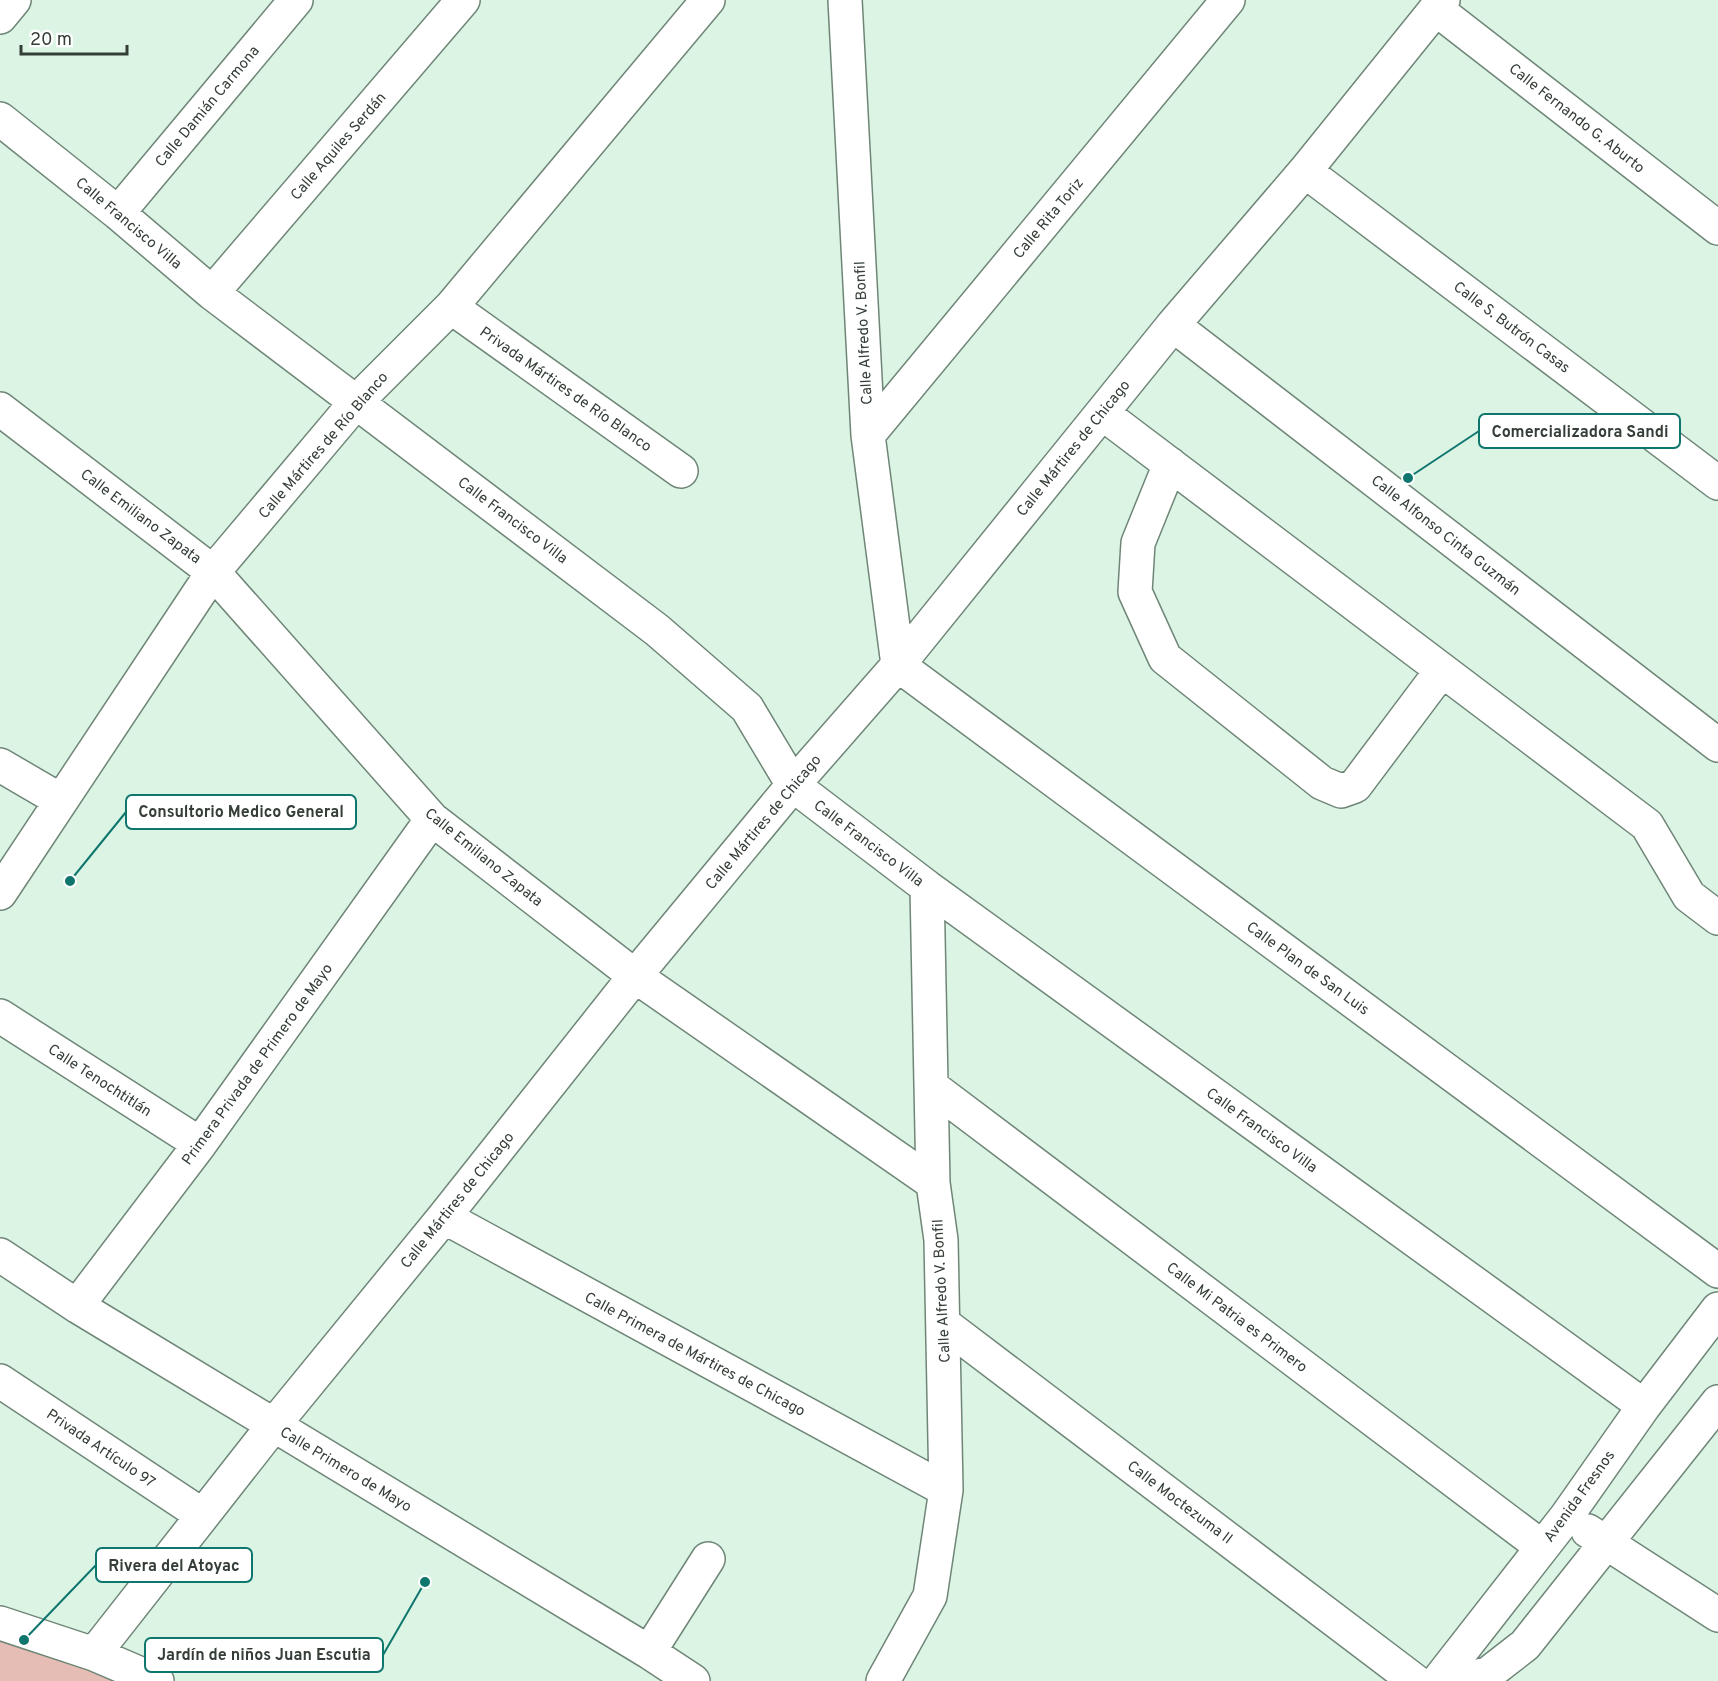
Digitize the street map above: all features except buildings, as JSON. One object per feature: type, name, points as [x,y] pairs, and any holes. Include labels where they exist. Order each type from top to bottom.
[{"type":"street","points":[[0,17],[15,0]]},
{"type":"street","name":"Calle Damián Carmona","points":[[118,213],[296,0]]},
{"type":"street","name":"Calle Aquiles Serdán","points":[[212,292],[463,0]]},
{"type":"street","name":"Calle Mártires de Río Blanco","points":[[0,893],[213,572],[357,401],[451,307],[708,0]]},
{"type":"street","name":"Calle Alfredo V. Bonfil","points":[[845,0],[868,435],[898,665]]},
{"type":"street","name":"Calle Rita Toriz","points":[[868,435],[1228,0]]},
{"type":"street","name":"Calle Mártires de Chicago","points":[[94,1654],[273,1425],[444,1218],[635,976],[793,786],[898,665],[1173,325],[1305,171],[1439,4]]},
{"type":"street","name":"Calle Fernando G. Aburto","points":[[1439,4],[1718,228]]},
{"type":"street","name":"Calle Francisco Villa","points":[[0,119],[212,292],[657,630],[747,708],[793,786],[927,887],[1644,1407]]},
{"type":"street","name":"Calle S. Butrón Casas","points":[[1305,171],[1718,483]]},
{"type":"street","name":"Privada Mártires de Río Blanco","points":[[451,307],[681,471]]},
{"type":"street","name":"Calle Alfonso Cinta Guzmán","points":[[1173,325],[1718,745]]},
{"type":"street","name":"Calle Emiliano Zapata","points":[[0,409],[213,572],[432,819],[635,976],[933,1183]]},
{"type":"street","points":[[1102,413],[1647,825],[1689,896],[1718,918]]},
{"type":"street","points":[[1170,464],[1138,543],[1135,592],[1165,658],[1322,783],[1341,791],[1355,786],[1443,670]]},
{"type":"street","name":"Calle Plan de San Luis","points":[[898,665],[1718,1271]]},
{"type":"street","points":[[0,765],[60,800]]},
{"type":"street","name":"Primera Privada de Primero de Mayo","points":[[78,1306],[200,1143],[432,819]]},
{"type":"street","name":"Calle Alfredo V. Bonfil","points":[[883,1681],[930,1596],[946,1490],[941,1240],[933,1183],[927,887]]},
{"type":"street","name":"Calle Tenochtitlán","points":[[0,1016],[200,1143]]},
{"type":"street","name":"Calle Mi Patria es Primero","points":[[931,1086],[1542,1547]]},
{"type":"street","name":"Calle Primera de Mártires de Chicago","points":[[444,1218],[946,1490]]},
{"type":"street","name":"Calle Primero de Mayo","points":[[0,1255],[78,1306],[649,1652],[693,1681]]},
{"type":"street","name":"Avenida Fresnos","points":[[1438,1681],[1566,1517],[1644,1407],[1718,1309]]},
{"type":"street","name":"Calle Moctezuma II","points":[[944,1324],[1415,1681]]},
{"type":"street","name":"Privada Artículo 97","points":[[0,1381],[202,1515]]},
{"type":"street","points":[[1463,1681],[1489,1673],[1525,1645],[1718,1402]]},
{"type":"street","points":[[1566,1517],[1718,1615]]},
{"type":"street","points":[[649,1652],[708,1559]]},
{"type":"street","points":[[0,1623],[94,1654],[157,1681]]},
{"type":"shaded area","points":[[0,1626],[157,1681],[0,1681]]},
{"type":"place","name":"Comercializadora Sandi","points":[[1408,478]]},
{"type":"place","name":"Consultorio Medico General","points":[[70,881]]},
{"type":"place","name":"Jardín de niños Juan Escutia","points":[[425,1582]]},
{"type":"place","name":"Rivera del Atoyac","points":[[24,1640]]}]
